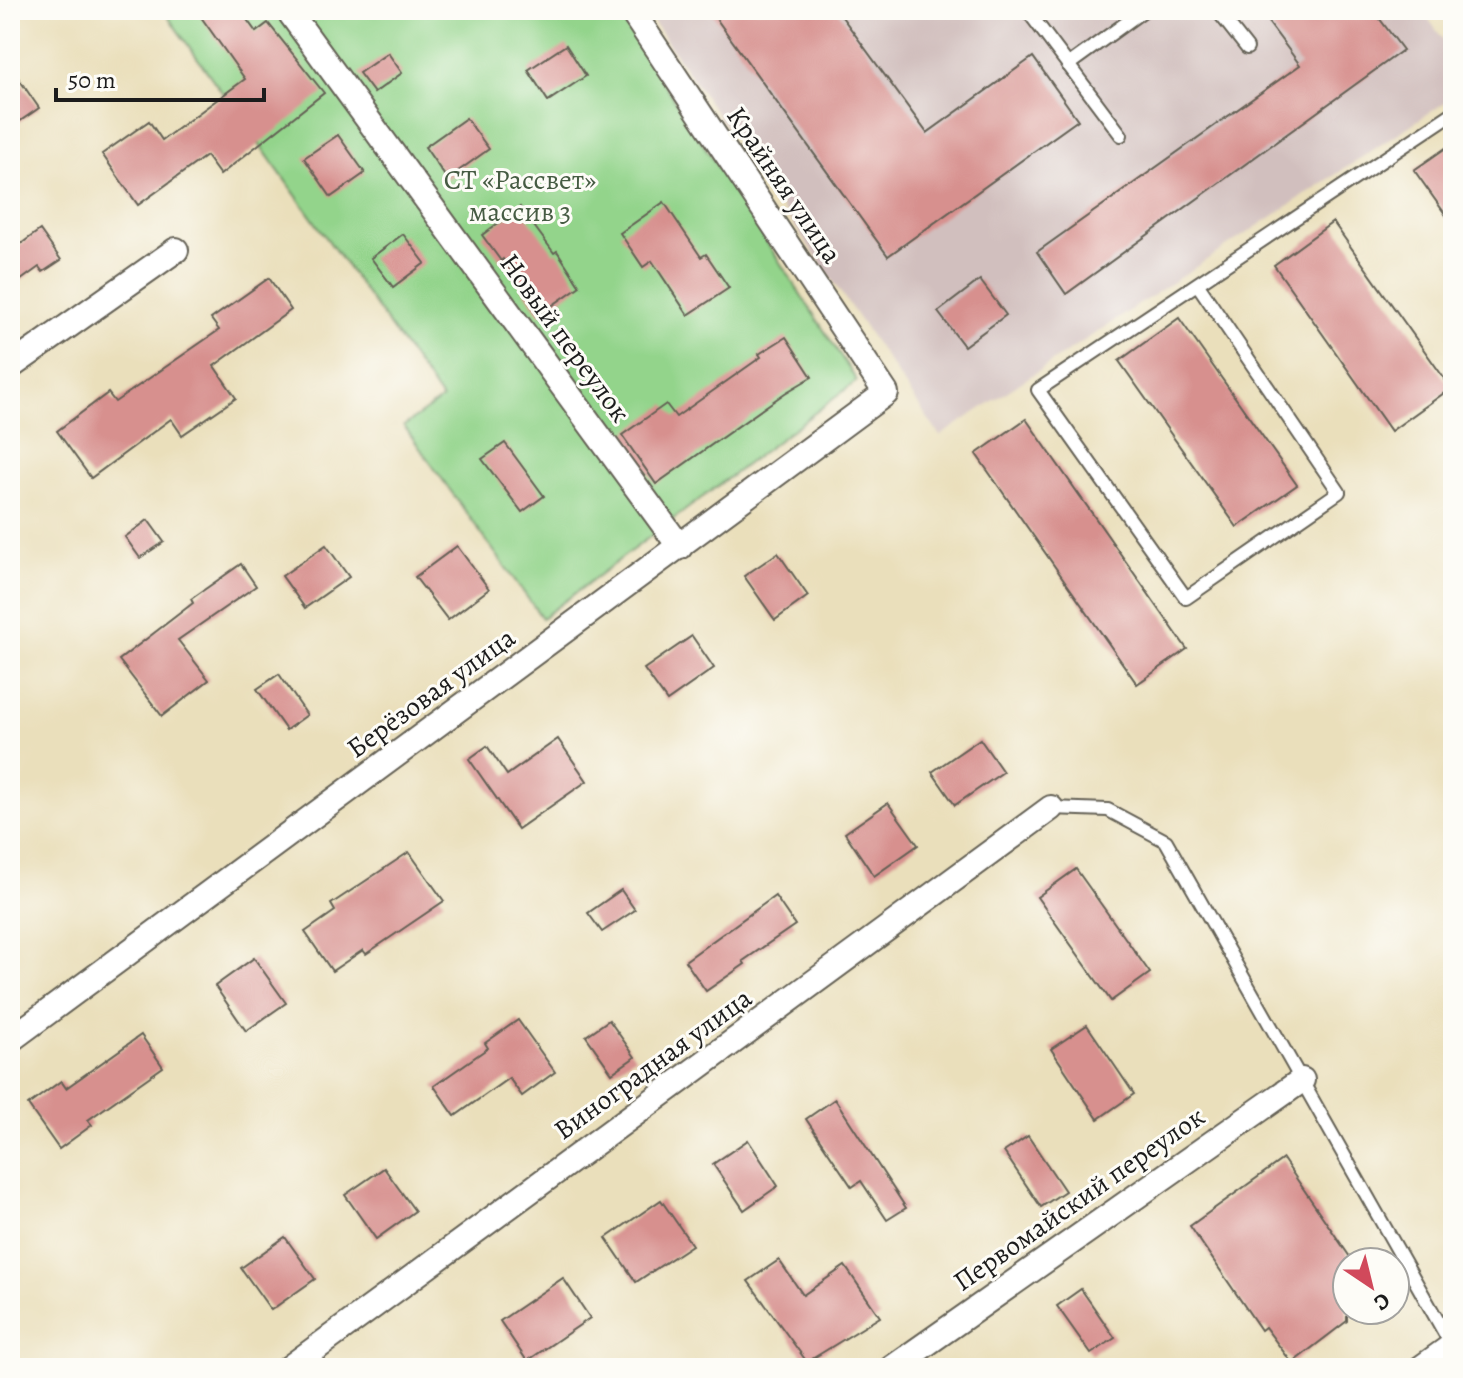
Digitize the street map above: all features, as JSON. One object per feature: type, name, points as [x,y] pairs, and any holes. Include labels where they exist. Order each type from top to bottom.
[{"type":"street","name":"Новый переулок","points":[[288,10],[680,547]]},
{"type":"street","name":"Крайняя улица","points":[[631,10],[886,393]]},
{"type":"street","points":[[10,367],[176,250]]},
{"type":"street","name":"Берёзовая улица","points":[[10,1040],[886,393]]},
{"type":"street","name":"Виноградная улица","points":[[289,1368],[1051,808]]},
{"type":"street","name":"Первомайский переулок","points":[[892,1368],[1302,1080]]},
{"type":"street","points":[[1421,1368],[1453,1346]]},
{"type":"lane","points":[[1027,10],[1121,135]]},
{"type":"lane","points":[[1068,65],[1144,10]]},
{"type":"lane","points":[[1217,10],[1247,48]]},
{"type":"lane","points":[[1198,285],[1339,492],[1186,598],[1038,390],[1453,113]]},
{"type":"lane","points":[[1051,808],[1108,810],[1166,841],[1453,1346]]},
{"type":"shaded area","points":[[645,10],[1422,10],[1453,53],[1453,97],[940,436]]},
{"type":"green space","name":"СТ «Рассвет» массив 3","points":[[163,10],[616,10],[857,381],[542,618],[404,426],[442,399]]},
{"type":"building","points":[[196,10],[240,10],[256,32],[268,23],[324,93],[220,175],[206,156],[138,205],[102,154],[149,121],[162,140],[245,79]]},
{"type":"building","points":[[710,10],[837,10],[927,133],[1033,57],[1078,120],[888,256]]},
{"type":"building","points":[[1259,10],[1373,10],[1403,50],[1066,294],[1037,252],[1300,65]]},
{"type":"building","points":[[566,45],[586,76],[548,101],[528,70]]},
{"type":"building","points":[[388,53],[402,73],[374,93],[359,73]]},
{"type":"building","points":[[10,66],[39,108],[10,128]]},
{"type":"building","points":[[466,118],[489,149],[447,179],[425,147]]},
{"type":"building","points":[[338,135],[365,173],[331,197],[304,158]]},
{"type":"building","points":[[1453,143],[1453,225],[1414,170]]},
{"type":"building","points":[[664,202],[701,257],[706,254],[729,288],[688,315],[652,261],[643,267],[620,233]]},
{"type":"building","points":[[520,207],[554,253],[557,251],[580,286],[540,314],[503,259],[501,261],[482,235]]},
{"type":"building","points":[[1333,222],[1451,388],[1391,431],[1274,265]]},
{"type":"building","points":[[40,230],[61,260],[43,272],[39,267],[10,288],[10,252]]},
{"type":"building","points":[[403,234],[425,263],[393,287],[371,258]]},
{"type":"building","points":[[269,278],[291,310],[214,366],[236,398],[182,435],[171,419],[91,478],[57,431],[108,393],[115,402],[219,330],[211,319]]},
{"type":"building","points":[[980,280],[1006,315],[964,346],[938,312]]},
{"type":"building","points":[[1179,318],[1297,485],[1237,527],[1119,361]]},
{"type":"building","points":[[786,337],[812,377],[656,484],[622,435],[666,404],[676,417]]},
{"type":"building","points":[[1026,419],[1187,649],[1137,684],[976,454]]},
{"type":"building","points":[[505,443],[544,496],[522,512],[482,459]]},
{"type":"building","points":[[148,520],[164,542],[140,558],[125,537]]},
{"type":"building","points":[[326,545],[349,577],[305,608],[282,576]]},
{"type":"building","points":[[457,546],[489,589],[448,620],[415,577]]},
{"type":"building","points":[[778,553],[808,596],[775,620],[744,576]]},
{"type":"building","points":[[241,564],[256,586],[178,640],[209,680],[162,716],[119,660],[193,603],[191,599]]},
{"type":"building","points":[[692,636],[714,668],[667,701],[644,669]]},
{"type":"building","points":[[279,674],[307,715],[286,730],[257,689]]},
{"type":"building","points":[[558,739],[587,781],[518,829],[469,759],[487,746],[507,775]]},
{"type":"building","points":[[980,739],[1003,772],[955,805],[932,772]]},
{"type":"building","points":[[888,803],[918,845],[874,876],[845,833]]},
{"type":"building","points":[[409,852],[444,901],[366,954],[363,950],[332,971],[305,932],[335,911],[331,904]]},
{"type":"building","points":[[1076,869],[1150,973],[1111,1001],[1037,897]]},
{"type":"building","points":[[621,890],[635,910],[602,932],[588,913]]},
{"type":"building","points":[[775,896],[795,925],[706,991],[685,961]]},
{"type":"building","points":[[254,958],[286,1003],[246,1031],[215,986]]},
{"type":"building","points":[[518,1020],[555,1072],[522,1096],[509,1078],[455,1116],[434,1086],[488,1048],[485,1043]]},
{"type":"building","points":[[609,1020],[635,1057],[612,1073],[586,1036]]},
{"type":"building","points":[[1087,1025],[1134,1094],[1098,1119],[1051,1049]]},
{"type":"building","points":[[141,1035],[163,1067],[88,1120],[92,1125],[59,1149],[28,1105],[61,1081],[66,1088]]},
{"type":"building","points":[[835,1099],[906,1208],[887,1220],[861,1181],[852,1187],[806,1119]]},
{"type":"building","points":[[1028,1136],[1065,1191],[1041,1207],[1004,1152]]},
{"type":"building","points":[[748,1140],[778,1186],[744,1210],[713,1164]]},
{"type":"building","points":[[1283,1159],[1342,1246],[1331,1246],[1331,1326],[1340,1326],[1292,1363],[1265,1327],[1261,1330],[1190,1226]]},
{"type":"building","points":[[384,1168],[415,1211],[376,1239],[345,1195]]},
{"type":"building","points":[[661,1200],[692,1245],[636,1282],[606,1238]]},
{"type":"building","points":[[285,1237],[315,1279],[271,1310],[241,1268]]},
{"type":"building","points":[[779,1260],[803,1295],[845,1266],[880,1317],[807,1362],[748,1281]]},
{"type":"building","points":[[563,1278],[590,1318],[527,1361],[500,1321]]},
{"type":"building","points":[[1081,1289],[1115,1338],[1091,1354],[1057,1306]]}]
